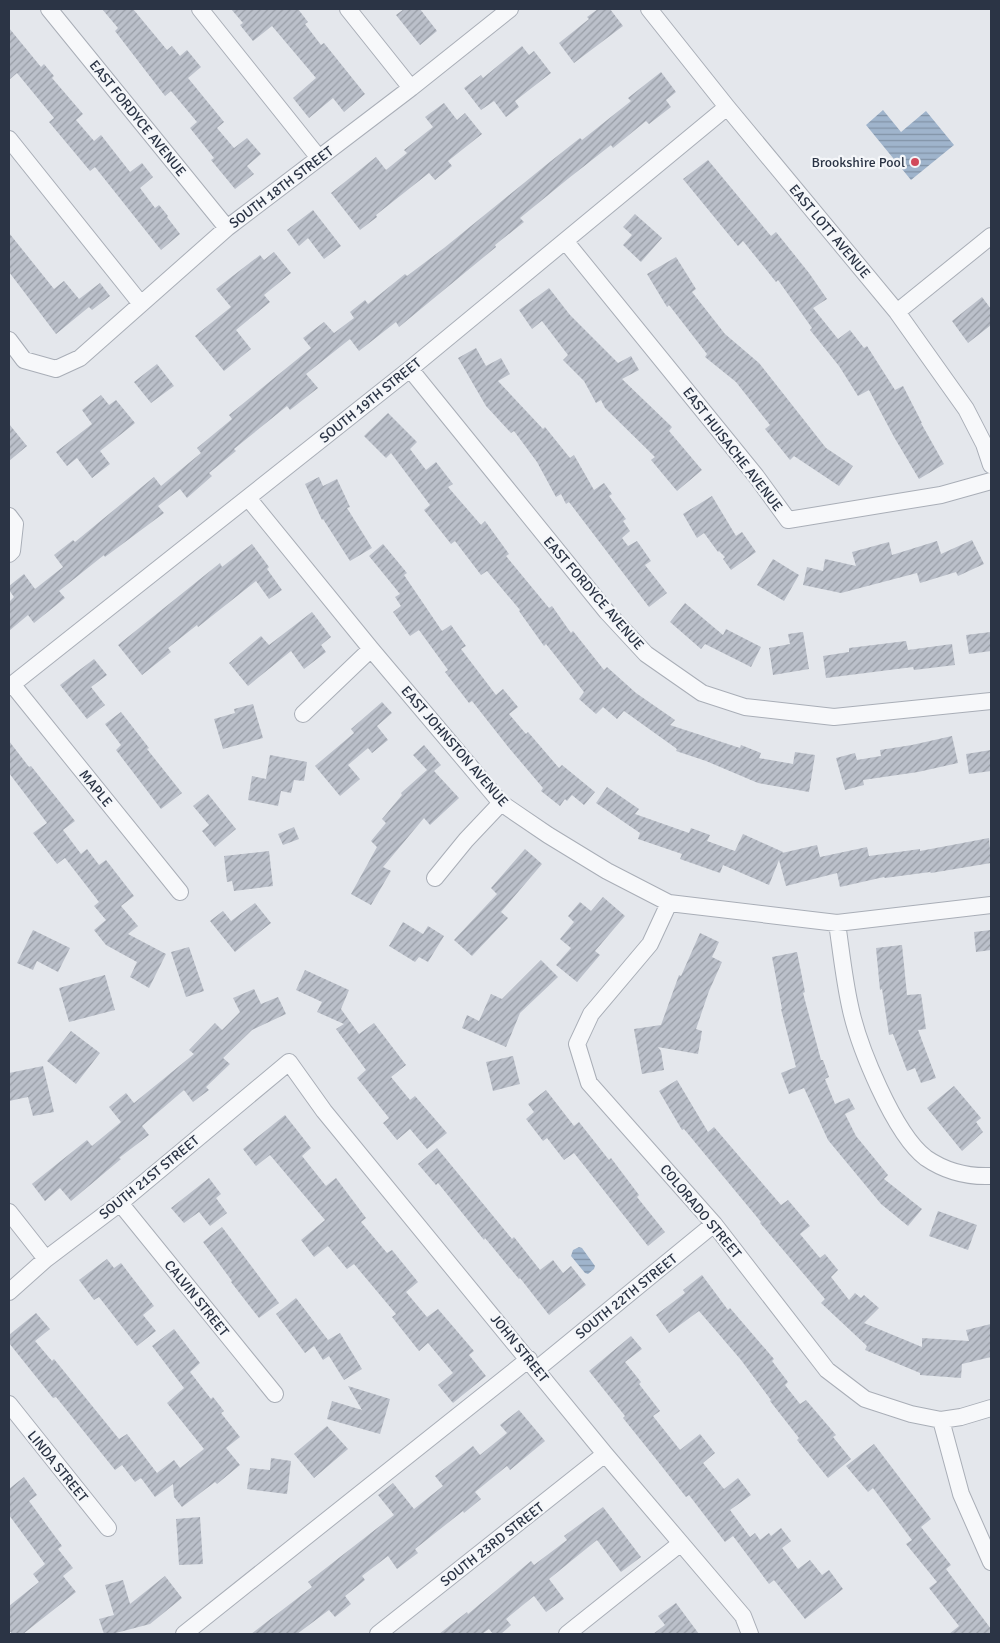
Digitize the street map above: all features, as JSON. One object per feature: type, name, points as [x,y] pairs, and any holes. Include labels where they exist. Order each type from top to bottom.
[{"type":"street","name":"EAST FORDYCE AVENUE","points":[[49,9],[227,228]]},
{"type":"street","points":[[200,9],[319,158]]},
{"type":"street","points":[[348,9],[411,88]]},
{"type":"street","name":"EAST LOTT AVENUE","points":[[649,9],[727,107],[897,312],[966,409],[984,444],[991,466]]},
{"type":"street","name":"SOUTH 18TH STREET","points":[[9,340],[24,360],[56,369],[80,358],[227,228],[411,88],[505,10]]},
{"type":"street","name":"SOUTH 19TH STREET","points":[[10,686],[410,369],[727,107]]},
{"type":"street","points":[[9,139],[141,304]]},
{"type":"street","points":[[897,312],[991,236]]},
{"type":"street","name":"EAST HUISACHE AVENUE","points":[[566,242],[756,476],[788,520],[941,495],[991,481]]},
{"type":"street","name":"EAST FORDYCE AVENUE","points":[[410,369],[607,612],[646,654],[702,693],[745,707],[834,717],[991,702]]},
{"type":"street","name":"EAST JOHNSTON AVENUE","points":[[248,498],[371,650],[501,803],[548,835],[590,860],[669,903],[837,923],[991,905]]},
{"type":"street","points":[[9,516],[15,524],[12,551],[9,554]]},
{"type":"street","points":[[303,714],[371,650]]},
{"type":"street","name":"MAPLE","points":[[10,686],[180,892]]},
{"type":"street","points":[[435,878],[466,840],[501,803]]},
{"type":"street","name":"COLORADO STREET","points":[[669,903],[650,944],[591,1014],[577,1044],[589,1083],[714,1224],[826,1370],[865,1399],[911,1414],[941,1420],[960,1417],[991,1408]]},
{"type":"street","points":[[837,923],[850,1007],[864,1052],[887,1103],[906,1135],[925,1157],[947,1170],[991,1176]]},
{"type":"street","name":"SOUTH 21ST STREET","points":[[9,1292],[46,1259],[120,1203],[289,1062]]},
{"type":"street","name":"JOHN STREET","points":[[289,1062],[324,1111],[605,1454],[743,1616],[750,1634]]},
{"type":"street","name":"CALVIN STREET","points":[[120,1203],[275,1394]]},
{"type":"street","points":[[9,1212],[46,1259]]},
{"type":"street","name":"SOUTH 22TH STREET","points":[[184,1634],[714,1224]]},
{"type":"street","name":"LINDA STREET","points":[[9,1404],[108,1528]]},
{"type":"street","points":[[941,1420],[961,1494],[991,1562]]},
{"type":"street","name":"SOUTH 23RD STREET","points":[[378,1634],[605,1454]]},
{"type":"street","points":[[567,1634],[681,1543]]},
{"type":"water","name":"Brookshire Pool","points":[[883,110],[901,132],[926,111],[954,145],[911,180],[866,125]]},
{"type":"water","points":[[579,1247],[582,1248],[595,1266],[588,1274],[571,1256],[573,1250]]},
{"type":"building","points":[[102,9],[133,9],[167,50],[172,46],[180,56],[187,50],[201,67],[188,78],[224,122],[217,128],[234,148],[247,138],[261,154],[247,166],[254,174],[235,189],[211,160],[214,158],[190,128],[197,122],[171,91],[165,96],[115,31],[118,28]]},
{"type":"building","points":[[231,9],[298,9],[308,22],[305,24],[321,45],[324,43],[365,94],[344,112],[333,98],[309,118],[293,98],[316,78],[272,26],[253,41],[240,25],[243,23]]},
{"type":"building","points":[[404,9],[420,9],[437,31],[420,45],[396,15]]},
{"type":"building","points":[[598,9],[610,9],[623,26],[574,63],[559,43],[589,19],[587,17]]},
{"type":"building","points":[[9,28],[41,67],[44,64],[54,76],[52,78],[83,114],[76,120],[94,141],[101,135],[130,172],[142,163],[153,177],[140,188],[155,208],[159,205],[180,234],[161,250],[95,167],[90,171],[49,122],[54,118],[17,73],[9,80]]},
{"type":"building","points":[[522,46],[529,55],[534,51],[551,73],[515,101],[519,107],[506,117],[494,101],[481,110],[464,88],[481,75],[483,78]]},
{"type":"building","points":[[661,72],[676,92],[666,100],[671,107],[649,124],[646,121],[613,148],[611,145],[569,178],[520,218],[524,222],[495,245],[496,247],[399,327],[396,322],[359,351],[350,339],[306,374],[318,388],[290,410],[287,406],[234,449],[236,451],[209,473],[212,476],[187,498],[180,489],[158,506],[164,513],[105,557],[104,555],[59,591],[65,598],[34,623],[28,615],[9,631],[9,602],[14,597],[9,590],[9,586],[24,574],[35,589],[63,567],[54,555],[73,540],[75,542],[154,477],[161,486],[201,453],[197,448],[232,419],[229,415],[311,348],[303,338],[324,322],[334,333],[354,318],[350,312],[365,300],[368,304],[405,274],[407,276],[444,248],[580,138],[582,140],[631,101],[628,98]]},
{"type":"building","points":[[444,103],[457,120],[465,113],[482,134],[448,161],[452,166],[435,180],[429,173],[360,230],[331,193],[376,157],[386,170],[407,153],[404,150],[433,127],[425,117]]},
{"type":"building","points":[[708,160],[771,236],[776,232],[809,273],[827,299],[813,308],[838,339],[850,330],[864,348],[867,346],[895,390],[903,386],[944,464],[919,479],[869,390],[858,396],[839,366],[810,330],[812,328],[778,280],[776,282],[743,241],[738,246],[683,179]]},
{"type":"building","points":[[313,210],[341,246],[324,259],[308,238],[299,246],[287,230]]},
{"type":"building","points":[[635,214],[662,238],[641,262],[623,245],[632,235],[623,227]]},
{"type":"building","points":[[9,233],[54,289],[64,281],[79,299],[100,283],[110,296],[92,310],[89,307],[56,334],[9,272]]},
{"type":"building","points":[[274,252],[291,273],[264,295],[270,302],[236,330],[251,349],[224,371],[195,336],[231,307],[216,289],[260,255],[264,260]]},
{"type":"building","points":[[676,257],[696,289],[692,292],[725,334],[759,363],[826,448],[853,466],[839,486],[794,456],[790,460],[765,429],[770,425],[736,382],[705,357],[707,354],[669,305],[667,307],[647,274]]},
{"type":"building","points":[[549,288],[570,315],[618,363],[631,356],[639,370],[622,379],[672,427],[669,431],[702,470],[677,491],[651,460],[655,457],[605,408],[601,400],[596,403],[584,381],[563,360],[568,355],[542,321],[532,329],[519,310]]},
{"type":"building","points":[[982,297],[991,309],[991,325],[968,343],[952,321]]},
{"type":"building","points":[[476,348],[486,366],[501,358],[510,374],[498,381],[543,429],[545,427],[570,458],[574,455],[594,490],[604,483],[612,494],[609,496],[626,519],[623,521],[630,531],[622,538],[628,546],[637,541],[651,561],[645,565],[667,593],[649,607],[569,502],[566,504],[561,494],[556,497],[537,462],[514,431],[511,433],[486,406],[458,358]]},
{"type":"building","points":[[157,364],[174,386],[151,403],[134,382]]},
{"type":"building","points":[[101,395],[109,405],[116,400],[135,423],[100,451],[110,464],[92,478],[77,458],[67,466],[56,452],[92,424],[82,410]]},
{"type":"building","points":[[388,413],[417,442],[410,449],[426,470],[436,462],[453,484],[448,487],[481,525],[485,521],[509,554],[506,556],[549,608],[552,606],[571,633],[573,631],[604,670],[607,667],[636,693],[675,720],[670,725],[740,748],[741,745],[761,753],[759,758],[793,764],[795,752],[815,755],[809,792],[758,783],[706,761],[676,751],[677,749],[624,711],[617,719],[603,707],[596,714],[579,699],[584,692],[546,644],[544,646],[520,610],[487,571],[481,575],[455,541],[451,544],[424,510],[430,505],[391,453],[386,458],[364,436]]},
{"type":"building","points":[[9,424],[27,446],[9,461]]},
{"type":"building","points":[[319,477],[323,486],[337,479],[350,507],[347,508],[372,548],[350,561],[322,520],[305,484]]},
{"type":"building","points":[[712,496],[736,536],[742,532],[756,552],[731,570],[723,559],[725,557],[718,552],[704,533],[697,538],[683,514]]},
{"type":"building","points":[[972,540],[984,564],[958,576],[956,572],[920,583],[917,573],[841,593],[803,585],[807,567],[823,571],[825,559],[856,566],[852,552],[889,542],[892,555],[937,541],[941,554]]},
{"type":"building","points":[[252,544],[269,567],[267,569],[282,590],[269,599],[256,581],[168,648],[171,652],[142,675],[118,645],[220,563],[222,567]]},
{"type":"building","points":[[383,544],[407,573],[404,575],[442,631],[451,625],[466,646],[461,649],[496,695],[503,689],[518,707],[509,714],[526,734],[528,732],[559,768],[562,765],[595,792],[584,805],[572,795],[567,801],[565,799],[560,806],[541,791],[543,788],[472,701],[469,703],[445,672],[448,670],[419,630],[410,636],[393,612],[401,606],[395,597],[400,594],[369,556]]},
{"type":"building","points":[[773,559],[799,575],[784,601],[757,585]]},
{"type":"building","points":[[685,603],[723,635],[726,629],[761,647],[751,667],[705,644],[701,649],[670,622]]},
{"type":"building","points":[[312,612],[331,637],[321,645],[326,652],[304,669],[291,651],[248,686],[229,663],[261,636],[269,645]]},
{"type":"building","points":[[803,632],[809,669],[773,675],[769,648],[790,644],[788,634]]},
{"type":"building","points":[[991,632],[991,651],[969,654],[966,635]]},
{"type":"building","points":[[906,641],[908,650],[952,644],[955,665],[914,670],[913,667],[826,678],[823,656],[849,652],[849,648]]},
{"type":"building","points":[[94,659],[107,675],[91,687],[105,705],[87,719],[60,685]]},
{"type":"building","points":[[382,702],[392,713],[377,726],[388,740],[372,753],[368,748],[348,765],[360,779],[340,796],[315,766],[354,733],[351,729]]},
{"type":"building","points":[[253,704],[263,738],[223,749],[214,719],[235,713],[234,709]]},
{"type":"building","points":[[121,712],[182,793],[161,809],[116,750],[121,745],[105,724]]},
{"type":"building","points":[[952,736],[958,763],[918,772],[863,780],[864,785],[845,790],[836,758],[855,753],[857,760],[881,756],[880,750]]},
{"type":"building","points":[[9,741],[75,821],[63,830],[81,854],[87,849],[99,865],[106,860],[134,896],[121,906],[138,926],[128,934],[166,954],[149,988],[130,977],[137,962],[106,945],[94,930],[106,920],[94,906],[99,902],[65,858],[57,864],[33,833],[47,823],[9,773]]},
{"type":"building","points":[[424,745],[441,765],[434,771],[459,798],[430,825],[424,818],[383,867],[391,871],[371,905],[351,894],[377,847],[371,841],[386,823],[382,819],[402,795],[401,793],[427,770],[413,755]]},
{"type":"building","points":[[991,750],[991,771],[969,774],[966,754]]},
{"type":"building","points":[[270,755],[307,762],[304,781],[294,780],[291,793],[281,791],[278,806],[248,800],[252,776],[266,779]]},
{"type":"building","points":[[607,787],[639,809],[635,814],[689,833],[691,828],[710,835],[707,841],[735,851],[743,834],[782,853],[817,845],[820,857],[867,847],[869,856],[920,849],[920,851],[989,838],[991,863],[931,873],[884,877],[840,887],[837,873],[786,886],[779,860],[769,885],[723,865],[720,873],[680,859],[682,854],[638,839],[640,833],[596,803]]},
{"type":"building","points":[[208,794],[236,829],[215,847],[202,831],[209,825],[193,806]]},
{"type":"building","points":[[294,827],[299,839],[283,845],[278,834]]},
{"type":"building","points":[[525,849],[542,864],[501,912],[508,918],[472,956],[454,940],[497,894],[491,888]]},
{"type":"building","points":[[269,851],[273,886],[234,891],[232,881],[227,882],[224,856]]},
{"type":"building","points":[[603,897],[625,916],[595,951],[600,955],[577,982],[556,965],[571,948],[560,939],[574,922],[568,916],[580,902],[591,911]]},
{"type":"building","points":[[255,903],[271,923],[235,952],[210,921],[223,911],[231,921]]},
{"type":"building","points":[[403,922],[423,934],[428,926],[444,936],[428,962],[419,957],[415,962],[389,946]]},
{"type":"building","points":[[33,930],[70,948],[58,972],[37,961],[33,970],[17,963]]},
{"type":"building","points":[[991,930],[991,950],[976,952],[974,932]]},
{"type":"building","points":[[700,933],[719,942],[712,957],[722,962],[709,991],[696,1029],[702,1031],[698,1054],[658,1047],[661,1051],[664,1070],[642,1074],[634,1029],[661,1025],[679,975],[681,976]]},
{"type":"building","points":[[902,945],[907,995],[921,994],[926,1029],[918,1030],[936,1078],[921,1083],[915,1068],[907,1071],[893,1034],[889,1035],[882,989],[880,990],[876,948]]},
{"type":"building","points":[[189,947],[204,991],[186,997],[171,952]]},
{"type":"building","points":[[797,952],[805,992],[803,993],[821,1060],[823,1060],[829,1077],[825,1079],[835,1104],[849,1098],[855,1109],[845,1114],[856,1136],[888,1175],[884,1179],[922,1209],[908,1226],[881,1204],[828,1140],[804,1088],[789,1094],[781,1073],[796,1067],[781,1009],[772,957]]},
{"type":"building","points":[[541,960],[558,977],[520,1013],[506,1047],[462,1028],[467,1015],[479,1021],[491,994],[502,999]]},
{"type":"building","points":[[305,970],[349,990],[341,1009],[359,1034],[374,1023],[406,1065],[391,1077],[410,1100],[415,1096],[447,1133],[427,1149],[410,1129],[397,1140],[383,1123],[389,1118],[357,1078],[366,1070],[336,1029],[344,1024],[317,1012],[322,1002],[296,990]]},
{"type":"building","points":[[105,975],[115,1010],[69,1022],[59,988]]},
{"type":"building","points":[[254,989],[261,1004],[278,997],[286,1014],[252,1030],[223,1058],[230,1064],[206,1087],[209,1090],[193,1102],[184,1090],[142,1126],[149,1135],[119,1158],[121,1159],[71,1201],[60,1188],[45,1201],[32,1184],[87,1140],[92,1146],[121,1122],[109,1107],[126,1093],[134,1103],[194,1054],[189,1050],[215,1023],[222,1030],[240,1012],[233,998]]},
{"type":"building","points":[[71,1031],[100,1053],[76,1084],[47,1061]]},
{"type":"building","points":[[513,1056],[520,1084],[493,1091],[486,1062]]},
{"type":"building","points":[[43,1066],[54,1112],[33,1116],[28,1097],[9,1101],[9,1073]]},
{"type":"building","points":[[677,1080],[708,1132],[714,1127],[781,1205],[788,1200],[810,1226],[800,1234],[820,1258],[825,1254],[838,1270],[831,1277],[849,1300],[855,1293],[861,1298],[864,1295],[879,1308],[864,1323],[922,1347],[922,1338],[969,1341],[966,1330],[991,1324],[991,1357],[962,1364],[961,1378],[920,1375],[920,1373],[865,1350],[867,1346],[821,1303],[825,1299],[760,1223],[684,1129],[682,1130],[659,1091]]},
{"type":"building","points":[[954,1086],[981,1118],[976,1122],[983,1132],[962,1151],[927,1108]]},
{"type":"building","points":[[546,1090],[574,1126],[579,1122],[609,1160],[611,1158],[639,1195],[637,1197],[665,1232],[648,1246],[574,1153],[564,1160],[547,1138],[543,1141],[526,1119],[534,1112],[528,1104]]},
{"type":"building","points":[[285,1115],[311,1148],[302,1156],[326,1186],[336,1178],[366,1218],[361,1222],[387,1253],[392,1250],[418,1282],[406,1292],[427,1317],[438,1309],[474,1351],[469,1355],[486,1376],[453,1403],[438,1385],[453,1373],[428,1343],[419,1351],[392,1317],[396,1314],[354,1264],[347,1269],[328,1246],[314,1257],[301,1240],[325,1220],[270,1155],[256,1166],[243,1149]]},
{"type":"building","points":[[437,1148],[540,1270],[553,1260],[563,1273],[571,1266],[586,1285],[549,1315],[520,1278],[485,1238],[484,1240],[438,1183],[436,1185],[418,1164]]},
{"type":"building","points":[[209,1178],[221,1194],[216,1198],[227,1213],[210,1226],[199,1212],[184,1223],[171,1208]]},
{"type":"building","points":[[938,1211],[977,1225],[968,1250],[929,1236]]},
{"type":"building","points":[[222,1227],[279,1303],[259,1318],[203,1242]]},
{"type":"building","points":[[107,1259],[114,1268],[121,1263],[154,1306],[143,1315],[156,1331],[137,1346],[99,1297],[94,1300],[79,1280]]},
{"type":"building","points":[[702,1275],[728,1310],[730,1308],[774,1359],[772,1361],[788,1382],[785,1385],[800,1404],[806,1400],[836,1435],[833,1437],[851,1459],[828,1478],[797,1440],[799,1438],[741,1360],[699,1311],[669,1333],[656,1315],[685,1293],[683,1290]]},
{"type":"building","points":[[296,1298],[328,1340],[340,1333],[362,1369],[344,1380],[329,1356],[323,1360],[314,1346],[305,1353],[276,1314]]},
{"type":"building","points":[[36,1313],[50,1329],[35,1341],[52,1361],[54,1359],[119,1439],[127,1434],[157,1473],[174,1460],[180,1468],[204,1449],[167,1403],[184,1388],[152,1346],[174,1329],[200,1363],[190,1372],[211,1399],[213,1397],[224,1411],[221,1413],[240,1437],[226,1448],[240,1465],[217,1484],[215,1482],[182,1507],[174,1497],[173,1484],[155,1497],[141,1478],[135,1482],[122,1465],[115,1470],[9,1343],[9,1335]]},
{"type":"building","points":[[631,1336],[642,1349],[625,1362],[660,1411],[653,1416],[680,1450],[700,1434],[715,1453],[703,1463],[724,1489],[738,1478],[751,1495],[730,1510],[750,1537],[755,1533],[760,1540],[769,1533],[771,1536],[781,1528],[791,1541],[782,1548],[798,1569],[810,1560],[822,1575],[829,1570],[843,1589],[805,1619],[774,1580],[769,1584],[733,1536],[725,1542],[689,1495],[686,1497],[623,1418],[625,1416],[589,1371]]},
{"type":"building","points":[[348,1386],[390,1399],[380,1434],[327,1419],[332,1401],[362,1410]]},
{"type":"building","points":[[519,1410],[545,1441],[510,1470],[507,1466],[475,1492],[481,1499],[415,1549],[418,1553],[397,1569],[388,1556],[362,1576],[365,1580],[345,1596],[351,1604],[335,1617],[329,1610],[297,1634],[251,1634],[312,1587],[308,1582],[394,1515],[378,1495],[393,1483],[414,1509],[443,1486],[435,1476],[473,1446],[480,1455],[507,1433],[500,1425]]},
{"type":"building","points":[[327,1426],[348,1449],[314,1478],[294,1454]]},
{"type":"building","points":[[874,1444],[931,1519],[921,1527],[951,1565],[946,1569],[991,1629],[991,1634],[949,1634],[959,1626],[929,1588],[937,1582],[906,1544],[912,1540],[873,1488],[868,1492],[846,1466]]},
{"type":"building","points":[[271,1458],[291,1461],[287,1494],[247,1489],[250,1468],[270,1470]]},
{"type":"building","points":[[24,1477],[37,1495],[29,1501],[62,1546],[58,1549],[73,1568],[63,1576],[76,1592],[23,1634],[12,1634],[9,1630],[9,1606],[39,1582],[33,1574],[45,1564],[9,1515],[9,1489]]},
{"type":"building","points":[[603,1507],[641,1557],[621,1572],[597,1540],[549,1579],[564,1599],[546,1612],[534,1596],[506,1619],[511,1625],[501,1634],[493,1634],[489,1629],[482,1634],[439,1634],[467,1612],[468,1614],[531,1561],[534,1565],[567,1540],[564,1536]]},
{"type":"building","points":[[200,1517],[203,1564],[179,1565],[176,1519]]},
{"type":"building","points":[[165,1576],[182,1598],[150,1624],[112,1634],[104,1634],[99,1619],[114,1615],[105,1585],[123,1580],[130,1604]]},
{"type":"building","points":[[676,1603],[699,1634],[653,1634],[665,1625],[658,1616]]},
{"type":"place","name":"Brookshire Pool","points":[[915,162]]}]
